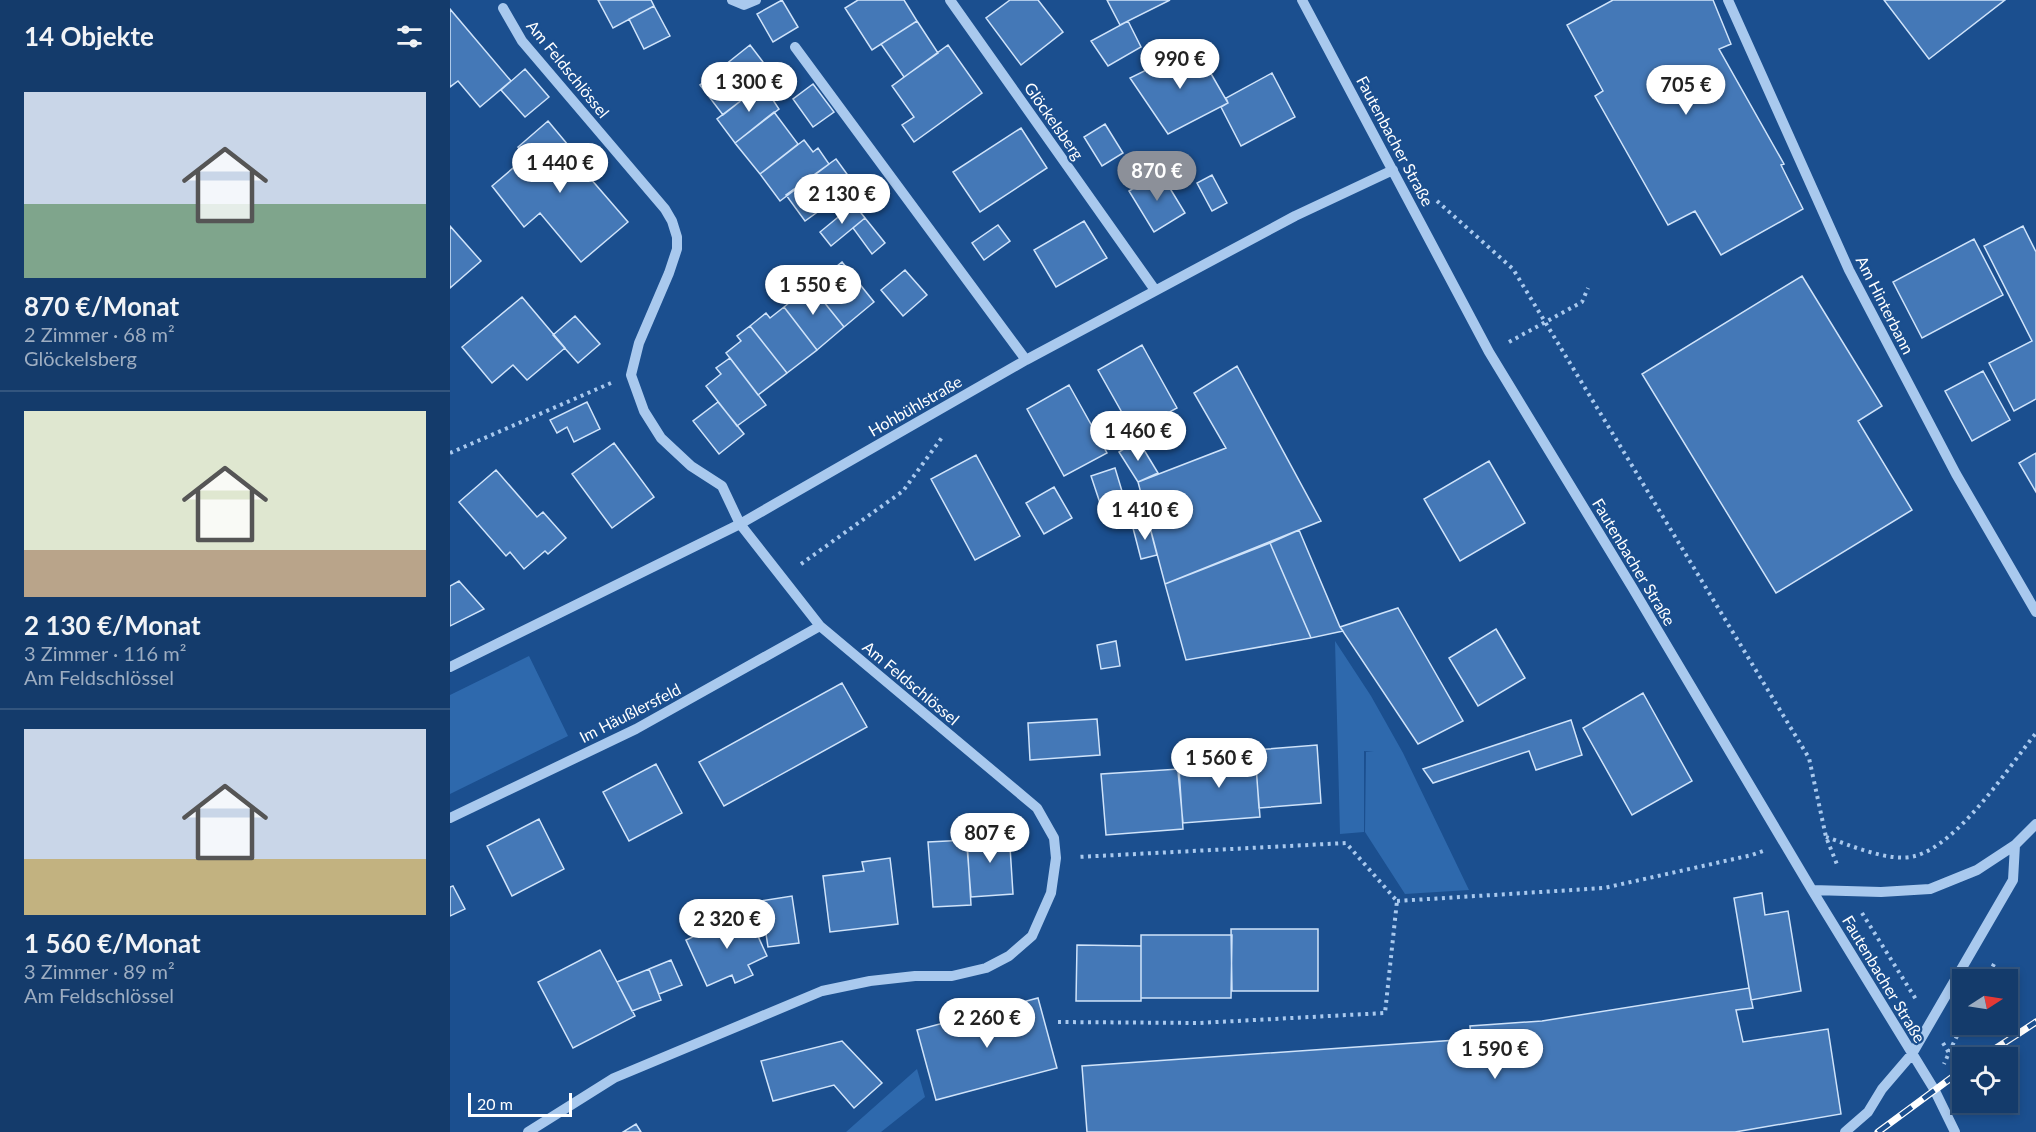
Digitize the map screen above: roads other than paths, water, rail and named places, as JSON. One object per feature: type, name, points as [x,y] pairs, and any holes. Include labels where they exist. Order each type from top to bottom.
[{"type":"street","points":[[732,0],[744,5],[756,0]]},
{"type":"street","name":"Glöckelsberg","points":[[950,0],[1155,290]]},
{"type":"street","name":"Fautenbacher Straße","points":[[1302,0],[1489,352],[1934,1089],[1955,1132]]},
{"type":"street","name":"Am Hinterbann","points":[[1728,0],[1850,270],[1956,474],[2036,612]]},
{"type":"street","name":"Am Feldschlössel","points":[[503,8],[522,41],[665,209],[672,221],[677,237],[677,249],[639,343],[631,375],[644,411],[661,438],[691,466],[722,486],[740,524],[820,626],[1037,808],[1054,838],[1056,858],[1051,893],[1032,936],[1009,956],[986,968],[952,976],[915,976],[870,981],[822,991],[614,1078],[528,1132]]},
{"type":"street","points":[[795,47],[1026,360]]},
{"type":"street","name":"Hohbühlstraße","points":[[450,667],[740,524],[946,405],[1155,290],[1295,216],[1394,170]]},
{"type":"street","name":"Im Häußlersfeld","points":[[450,818],[636,729],[820,626]]},
{"type":"street","points":[[1812,890],[1881,892],[1930,889],[1977,870],[2015,845],[2036,824]]},
{"type":"street","points":[[1845,1132],[1868,1112],[1882,1089],[1912,1054],[2013,880],[2015,845]]},
{"type":"railway","points":[[1998,1047],[2036,1022]]},
{"type":"railway","points":[[1878,1132],[1952,1077]]}]
